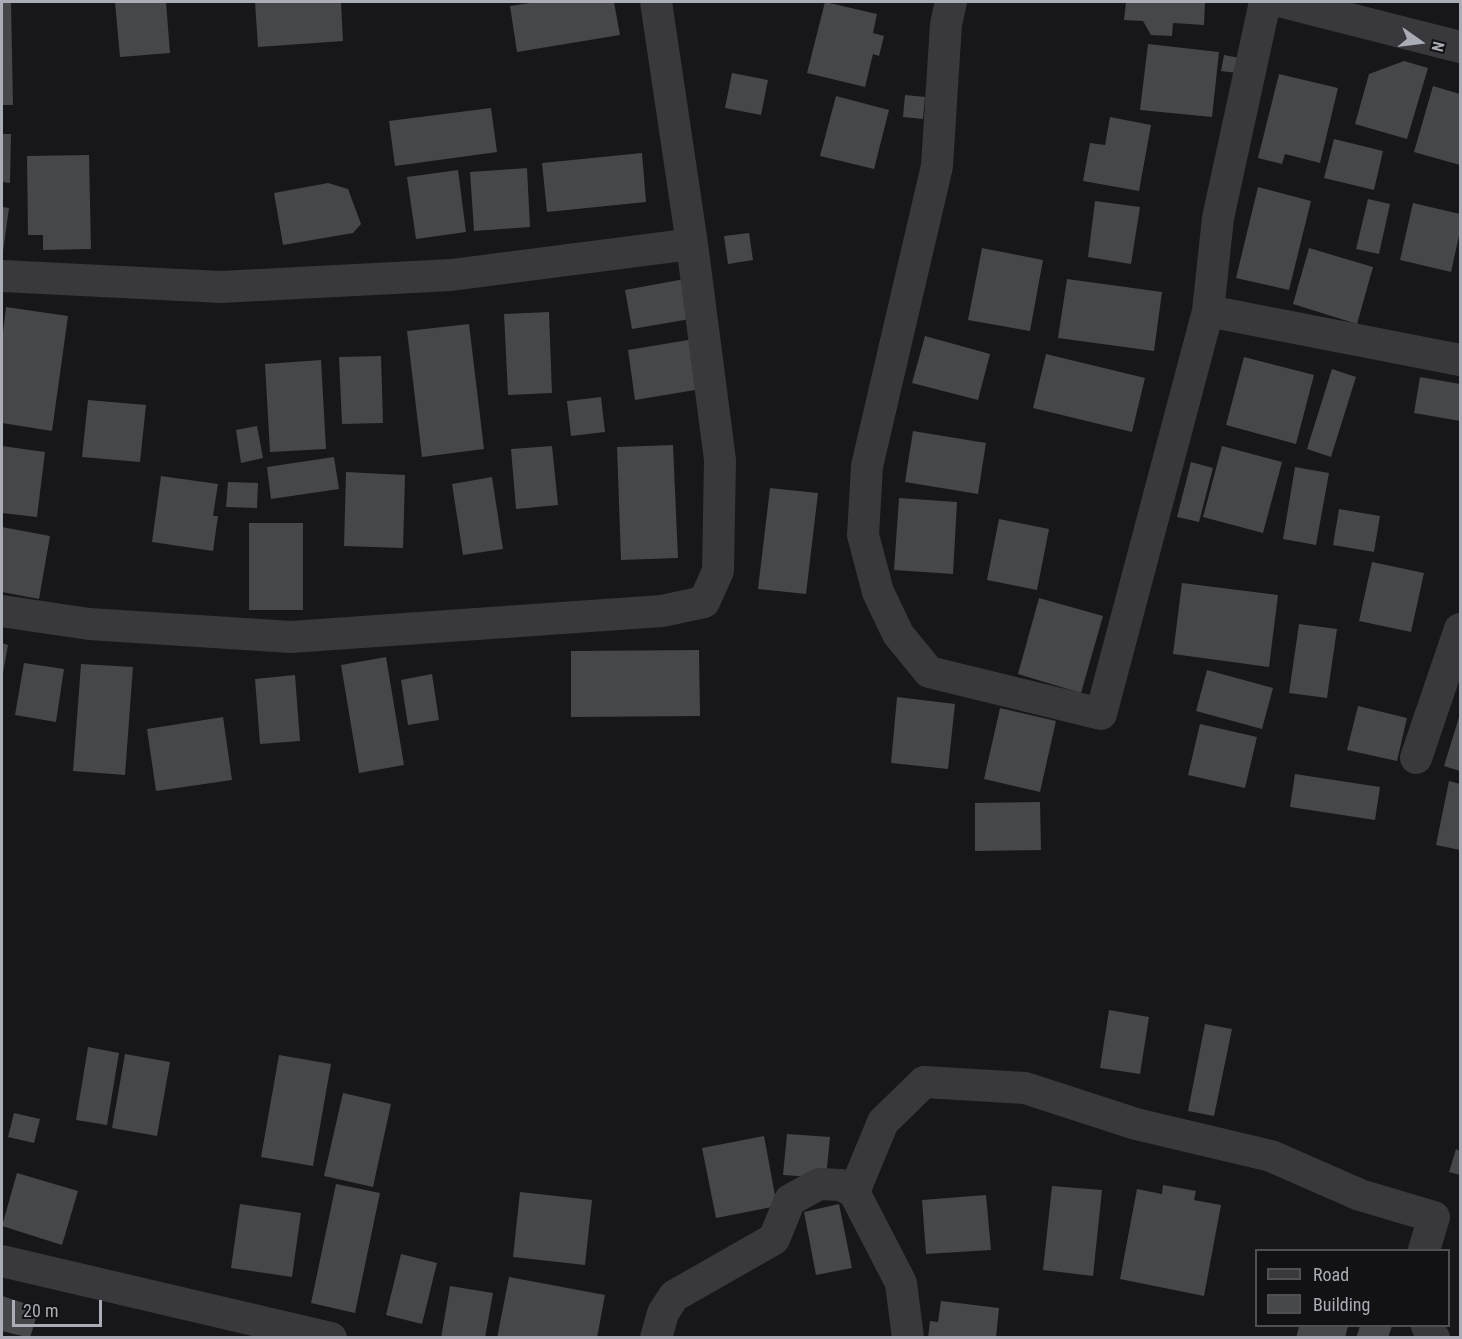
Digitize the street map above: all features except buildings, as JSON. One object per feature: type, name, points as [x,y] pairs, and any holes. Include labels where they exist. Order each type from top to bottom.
[{"type":"street","points":[[2,611],[89,624],[291,637],[662,611],[704,602],[718,571],[720,460],[692,244],[656,2]]},
{"type":"street","points":[[951,2],[946,24],[937,166],[867,466],[863,535],[878,592],[897,634],[929,672],[1101,714],[1208,311],[1218,218],[1265,2]]},
{"type":"street","points":[[1283,2],[1461,47]]},
{"type":"street","points":[[2,276],[222,287],[451,275],[692,244]]},
{"type":"street","points":[[1208,311],[1461,360]]},
{"type":"street","points":[[1416,759],[1461,629]]},
{"type":"street","points":[[854,1192],[883,1122],[924,1082],[1025,1088],[1136,1124],[1271,1156],[1360,1195],[1434,1217],[1425,1249]]},
{"type":"street","points":[[656,1338],[663,1313],[674,1296],[774,1239],[790,1200],[819,1184],[841,1185],[854,1192],[901,1283],[908,1338]]},
{"type":"street","points":[[2,1261],[322,1337]]}]
